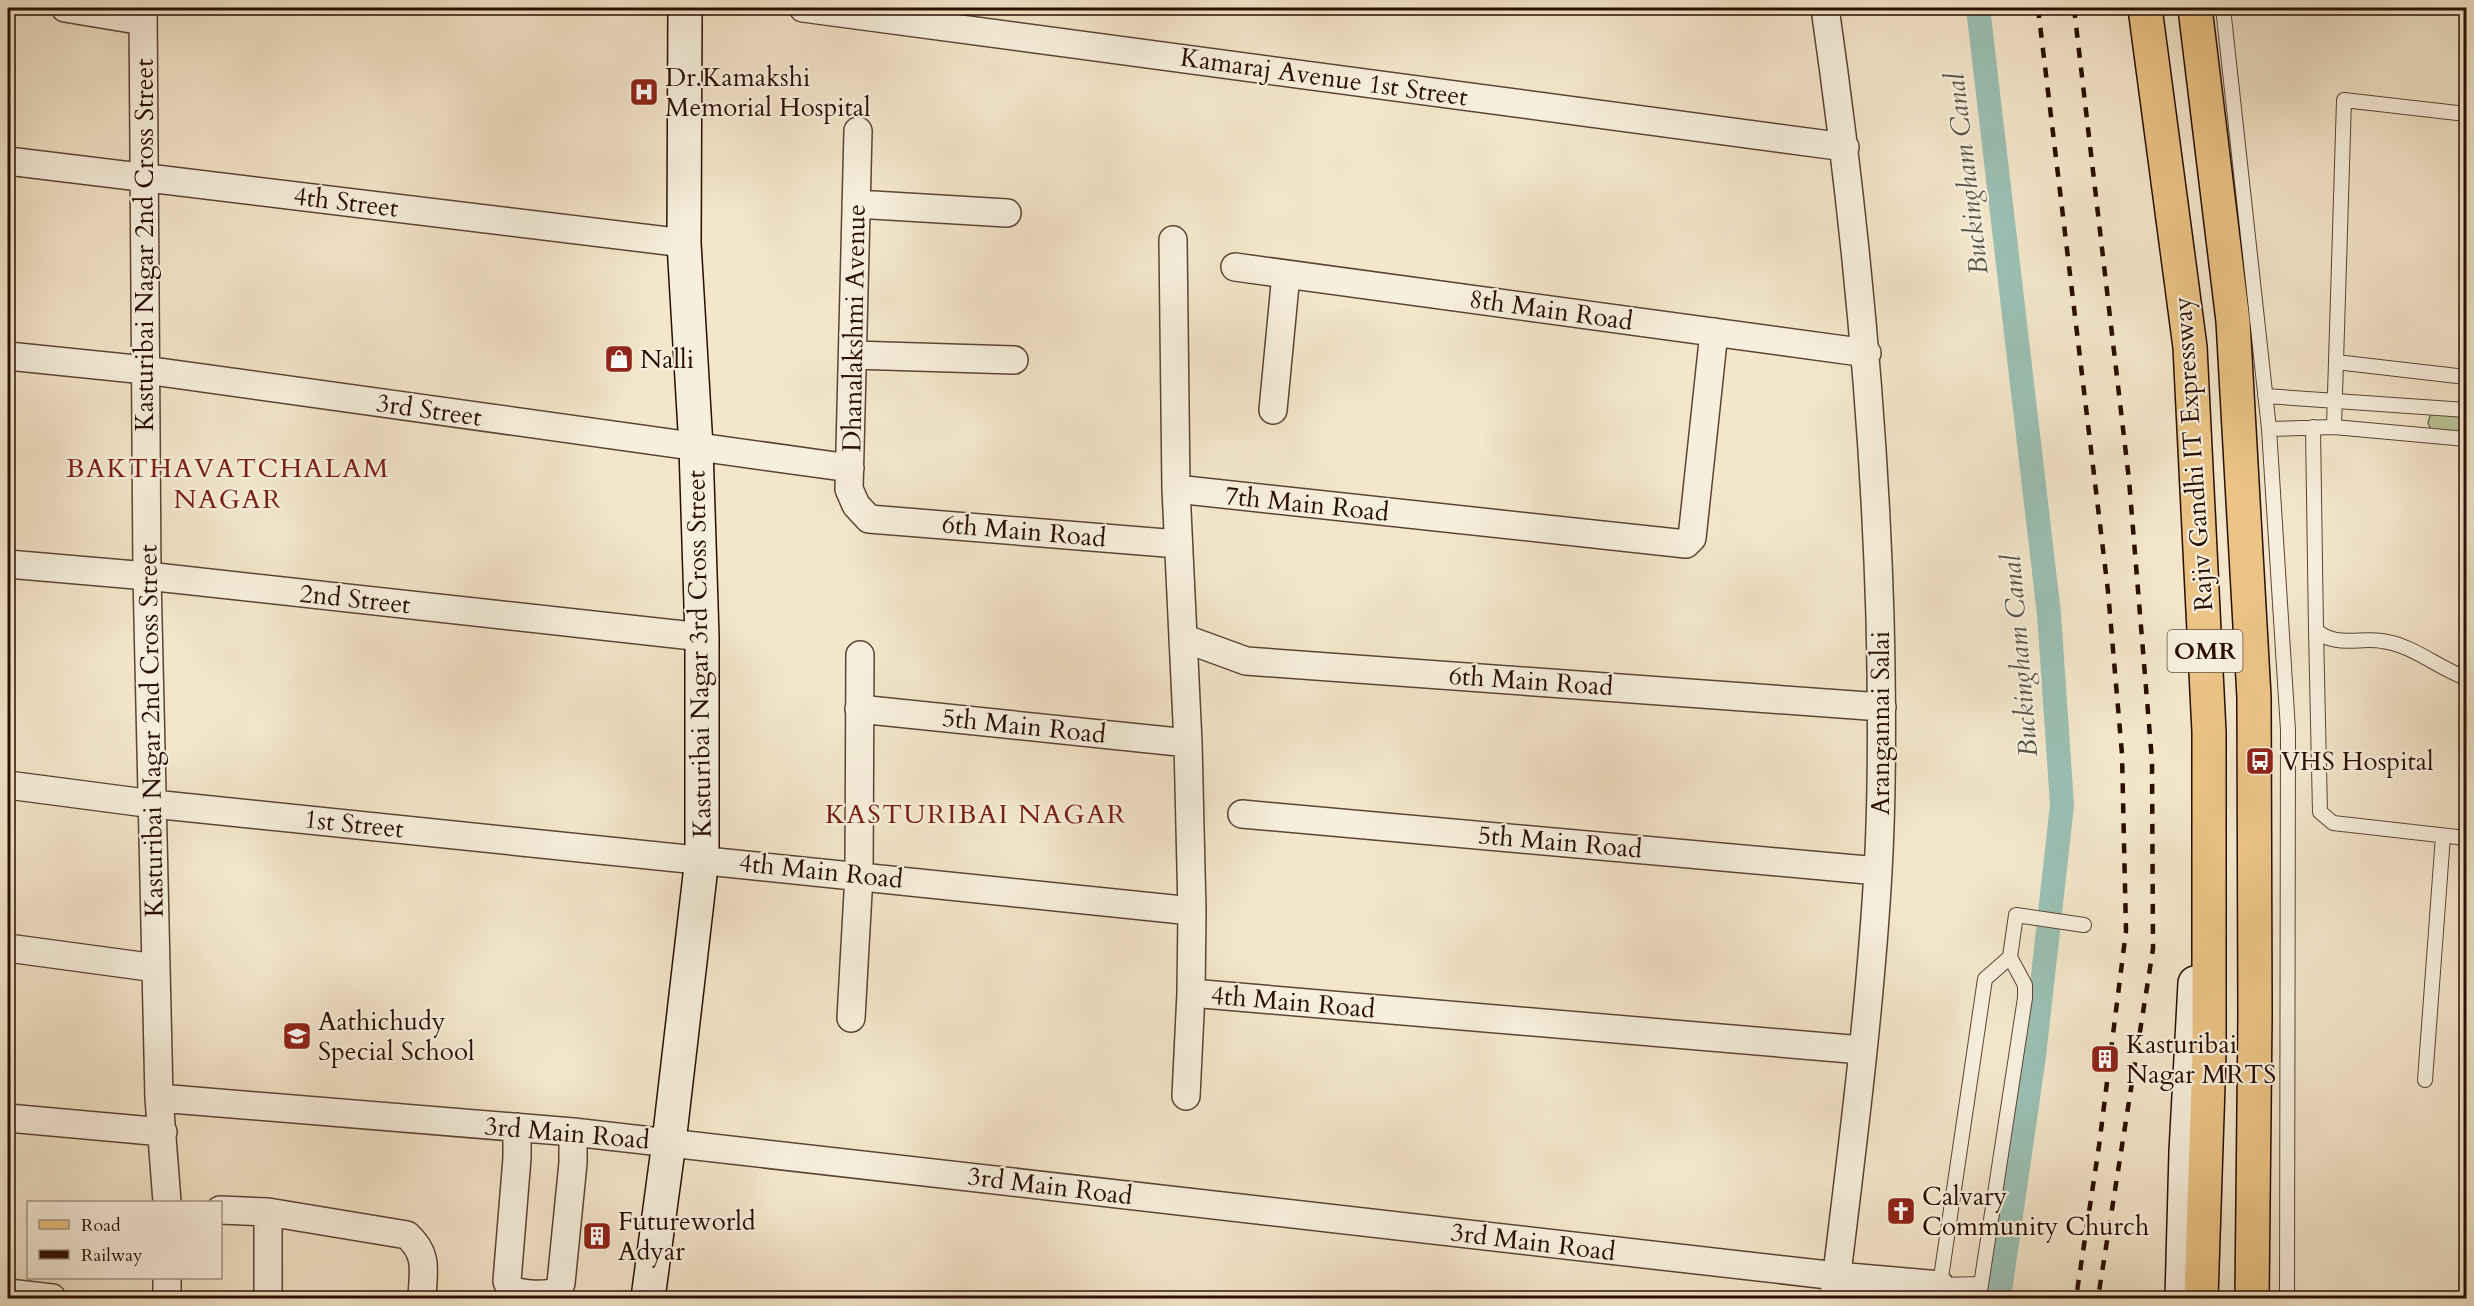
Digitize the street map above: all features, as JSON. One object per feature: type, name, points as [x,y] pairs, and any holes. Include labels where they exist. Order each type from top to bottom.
[{"type":"main road","name":"Rajiv Gandhi IT Expressway","points":[[2145,8],[2190,347],[2209,732],[2209,1054],[2201,1299]]},
{"type":"main road","name":"Rajiv Gandhi IT Expressway","points":[[2195,8],[2233,321],[2254,698],[2255,1016],[2252,1299]]},
{"type":"main road","points":[[2209,948],[2218,969],[2224,1166],[2223,1299]]},
{"type":"street","points":[[65,8],[143,14]]},
{"type":"street","name":"Kasturibai Nagar 3rd Cross Street","points":[[648,1299],[702,858],[702,637],[696,447],[684,243],[685,8]]},
{"type":"street","name":"Kamaraj Avenue 1st Street","points":[[803,8],[1845,147]]},
{"type":"street","name":"Arangannai Salai","points":[[1825,8],[1845,147],[1867,353],[1878,569],[1882,707],[1878,871],[1862,1050],[1835,1288]]},
{"type":"street","name":"Kasturibai Nagar 2nd Cross Street","points":[[143,14],[147,576],[159,1098],[167,1201]]},
{"type":"street","name":"Dhanalakshmi Avenue","points":[[858,131],[849,489],[856,505],[869,519]]},
{"type":"street","name":"4th Street","points":[[8,161],[684,243]]},
{"type":"street","points":[[856,204],[1007,213]]},
{"type":"street","points":[[1173,240],[1176,489],[1188,743],[1192,911]]},
{"type":"street","name":"8th Main Road","points":[[1235,267],[1867,353]]},
{"type":"street","points":[[1273,410],[1286,274]]},
{"type":"street","name":"7th Main Road","points":[[1176,489],[1686,544],[1692,538],[1714,332]]},
{"type":"street","points":[[853,355],[1014,360]]},
{"type":"street","name":"3rd Street","points":[[8,356],[145,370],[850,468]]},
{"type":"street","name":"6th Main Road","points":[[869,519],[1178,544]]},
{"type":"street","name":"2nd Street","points":[[8,564],[147,576],[702,637]]},
{"type":"street","name":"6th Main Road","points":[[1183,638],[1246,661],[1882,707]]},
{"type":"street","points":[[850,1018],[859,875],[860,655]]},
{"type":"street","name":"5th Main Road","points":[[859,709],[1188,743]]},
{"type":"street","name":"1st Street","points":[[8,785],[153,804],[702,858]]},
{"type":"street","name":"5th Main Road","points":[[1242,814],[1878,871]]},
{"type":"street","name":"4th Main Road","points":[[702,858],[1192,911],[1191,993],[1862,1050]]},
{"type":"street","points":[[8,948],[156,968]]},
{"type":"street","points":[[2182,1299],[2186,1152],[2195,975],[2209,948]]},
{"type":"street","points":[[1186,1096],[1191,993]]},
{"type":"street","name":"3rd Main Road","points":[[159,1098],[517,1127],[669,1142],[1835,1288],[1939,1292]]},
{"type":"street","points":[[8,1118],[163,1132]]},
{"type":"street","points":[[517,1127],[517,1158],[507,1281],[510,1288],[516,1292],[551,1294],[558,1291],[561,1283],[573,1163],[573,1132]]},
{"type":"street","points":[[222,1210],[268,1212],[407,1234],[420,1246],[423,1258],[422,1299]]},
{"type":"street","points":[[268,1212],[268,1299]]},
{"type":"street","points":[[167,1279],[167,1299]]},
{"type":"street","points":[[8,1293],[52,1299]]},
{"type":"lane","points":[[2223,8],[2269,429],[2288,730],[2287,1299]]},
{"type":"lane","points":[[2334,427],[2344,100],[2466,114]]},
{"type":"lane","points":[[2336,362],[2466,377]]},
{"type":"lane","points":[[2265,396],[2334,398],[2466,410]]},
{"type":"lane","points":[[2269,429],[2334,427],[2466,439]]},
{"type":"lane","points":[[2313,428],[2320,812],[2333,823],[2466,838]]},
{"type":"lane","points":[[2316,630],[2334,640],[2383,640],[2415,651],[2450,672],[2466,678]]},
{"type":"lane","points":[[2425,1080],[2443,836]]},
{"type":"lane","points":[[1978,1299],[2025,998],[2025,985],[2010,957],[2016,915],[2084,925]]},
{"type":"lane","points":[[1981,1284],[1939,1292],[1985,979],[2010,957]]},
{"type":"green space","points":[[2463,412],[2464,424],[2461,433],[2432,432],[2428,423],[2431,413]]},
{"type":"waterway","name":"Buckingham Canal","points":[[1978,8],[2049,614],[2062,805],[2034,1056],[1999,1298]]},
{"type":"railway","points":[[2038,8],[2108,591],[2122,754],[2126,931],[2099,1146],[2076,1298]]},
{"type":"railway","points":[[2074,8],[2129,480],[2152,761],[2153,949],[2098,1298]]},
{"type":"place","name":"Dr.Kamakshi Memorial Hospital","points":[[644,92]]},
{"type":"place","name":"Nalli","points":[[619,359]]},
{"type":"place","name":"VHS Hospital","points":[[2260,761]]},
{"type":"place","name":"Aathichudy Special School","points":[[297,1036]]},
{"type":"place","name":"Kasturibai Nagar MRTS","points":[[2105,1059]]},
{"type":"place","name":"Calvary Community Church","points":[[1901,1211]]},
{"type":"place","name":"Futureworld Adyar","points":[[597,1236]]},
{"type":"district","name":"BAKTHAVATCHALAM NAGAR","points":[[228,484]]},
{"type":"district","name":"KASTURIBAI NAGAR","points":[[976,814]]}]
